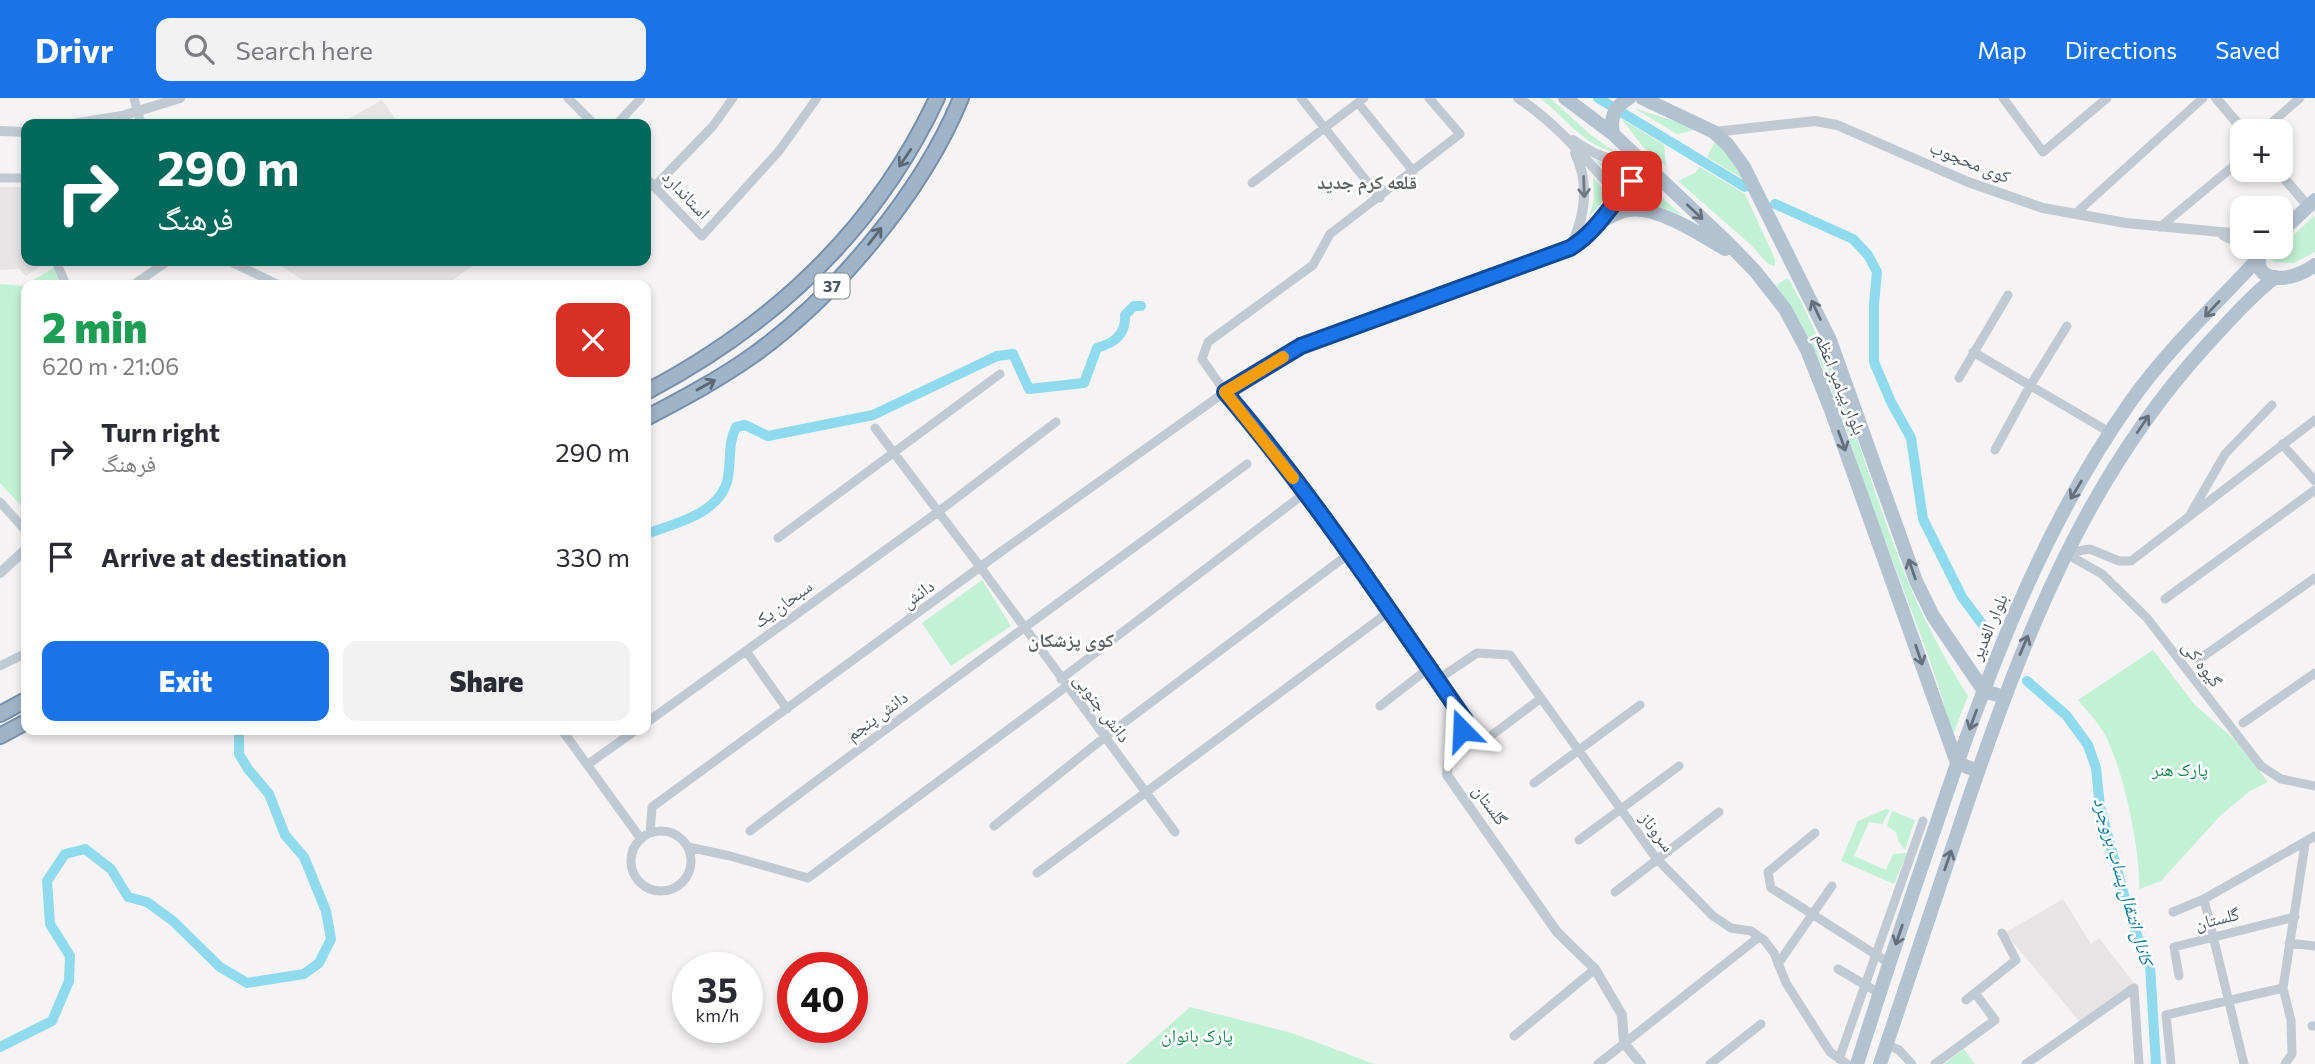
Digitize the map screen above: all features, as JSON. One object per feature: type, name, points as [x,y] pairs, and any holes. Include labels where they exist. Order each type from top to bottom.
[{"type":"highway","name":"37","points":[[651,389],[718,350],[778,306],[814,274],[848,235],[910,152],[937,98]]},
{"type":"highway","name":"37","points":[[651,415],[716,380],[752,356],[813,305],[846,271],[900,203],[938,145],[961,98]]},
{"type":"highway","points":[[0,714],[21,703]]},
{"type":"highway","points":[[0,736],[21,725]]},
{"type":"main road","name":"بلوار پیامبر اعظم","points":[[1565,98],[1613,134],[1745,260],[1785,309],[1816,372],[1956,763]]},
{"type":"main road","points":[[1613,134],[1613,114],[1617,107],[1629,98]]},
{"type":"main road","name":"بلوار پیامبر اعظم","points":[[1642,98],[1714,132],[1728,145],[1744,167],[1816,309],[1844,374],[1916,581],[1933,616],[1984,691]]},
{"type":"main road","points":[[2293,220],[2311,203]]},
{"type":"main road","points":[[1599,223],[1629,209],[1651,213],[1681,225],[1745,260]]},
{"type":"main road","name":"بلوار الغدیر","points":[[1857,1064],[1956,763],[2045,547],[2111,433],[2144,384],[2256,259]]},
{"type":"main road","points":[[2261,259],[2260,269],[2276,277]]},
{"type":"main road","points":[[1880,1064],[2004,697],[2065,554],[2128,446],[2164,394],[2254,294],[2276,277],[2295,275],[2315,265]]},
{"type":"main road","points":[[1984,691],[2004,697]]},
{"type":"main road","points":[[1956,763],[1978,771]]},
{"type":"street","points":[[134,98],[139,119]]},
{"type":"street","points":[[99,119],[137,112],[180,98]]},
{"type":"street","points":[[568,98],[589,119]]},
{"type":"street","points":[[622,119],[641,98]]},
{"type":"street","points":[[654,187],[713,126],[733,98]]},
{"type":"street","name":"استاندارد","points":[[651,184],[702,236],[779,151],[817,98]]},
{"type":"street","points":[[1301,98],[1380,198]]},
{"type":"street","points":[[1429,98],[1460,134],[1330,234],[1313,265],[1208,342],[1202,359],[1225,392],[1301,346],[1570,248],[1581,241],[1599,223],[1619,196],[1640,160],[1604,157],[1559,131]]},
{"type":"street","points":[[1518,98],[1559,131],[1619,196]]},
{"type":"street","points":[[2003,98],[2043,152],[2107,98]]},
{"type":"street","points":[[2074,214],[2203,98]]},
{"type":"street","points":[[2216,98],[2234,119]]},
{"type":"street","points":[[2276,119],[2300,98]]},
{"type":"street","points":[[1252,183],[1361,100],[1413,171]]},
{"type":"street","name":"کوی محجوب","points":[[1714,132],[1815,121],[1837,125],[1968,182],[2043,208],[2160,227],[2230,233]]},
{"type":"street","points":[[0,131],[21,133]]},
{"type":"street","points":[[1559,131],[1575,153],[1585,181],[1582,214],[1570,248]]},
{"type":"street","points":[[2160,227],[2230,169]]},
{"type":"street","points":[[0,178],[21,178]]},
{"type":"street","points":[[2289,182],[2311,203]]},
{"type":"street","points":[[2217,232],[2230,239]]},
{"type":"street","points":[[140,280],[162,266]]},
{"type":"street","points":[[239,266],[269,280]]},
{"type":"street","points":[[1959,378],[2008,295]]},
{"type":"street","points":[[1995,450],[2067,326]]},
{"type":"street","points":[[1973,352],[2111,433]]},
{"type":"street","points":[[778,538],[1000,374]]},
{"type":"street","name":"گلستان","points":[[1225,392],[1350,554],[1465,720],[1448,763],[1447,775],[1557,932],[1595,969],[1622,1015],[1624,1044]]},
{"type":"street","name":"دانش","points":[[650,833],[652,807],[1225,392]]},
{"type":"street","points":[[2188,517],[2225,454],[2272,405]]},
{"type":"street","points":[[2065,554],[2090,549],[2119,561],[2131,561],[2315,420]]},
{"type":"street","name":"سبحان یک","points":[[651,719],[938,512],[1056,422]]},
{"type":"street","name":"دانش جنوبی","points":[[875,428],[1175,832]]},
{"type":"street","points":[[2283,444],[2315,481]]},
{"type":"street","name":"دانش پنجم","points":[[750,831],[878,733],[1025,629],[1247,464]]},
{"type":"street","points":[[2165,599],[2315,490]]},
{"type":"street","points":[[688,847],[808,878],[1305,493]]},
{"type":"street","points":[[0,502],[21,525]]},
{"type":"street","points":[[0,573],[21,554]]},
{"type":"street","points":[[994,826],[1105,737],[1350,554]]},
{"type":"street","name":"گیوه کی","points":[[2065,554],[2102,574],[2147,618],[2261,766],[2281,779],[2315,786]]},
{"type":"street","points":[[2198,660],[2315,578]]},
{"type":"street","points":[[1037,873],[1390,611]]},
{"type":"street","points":[[746,651],[787,709]]},
{"type":"street","name":"سروناز","points":[[1437,680],[1477,653],[1510,655],[1656,858],[1691,897],[1713,916],[1731,928],[1751,931],[1759,937]]},
{"type":"street","points":[[0,666],[21,656]]},
{"type":"street","points":[[1380,706],[1429,668]]},
{"type":"street","points":[[2243,723],[2315,673]]},
{"type":"street","points":[[1492,734],[1540,699]]},
{"type":"street","points":[[1534,783],[1640,705]]},
{"type":"street","points":[[566,735],[641,839]]},
{"type":"street","points":[[587,765],[629,735]]},
{"type":"street","points":[[1578,840],[1679,766]]},
{"type":"street","points":[[1615,892],[1719,812]]},
{"type":"street","points":[[1598,1064],[1759,937],[1774,953],[1786,983],[1830,1052],[1843,1061],[1865,985],[1923,821]]},
{"type":"street","points":[[668,831],[683,840],[688,847],[691,857],[687,877],[671,889],[651,889],[642,884],[632,866],[632,856],[641,839],[650,833],[668,831]]},
{"type":"street","points":[[1815,833],[1769,872],[1771,888],[1889,963]]},
{"type":"street","points":[[2173,912],[2204,899],[2315,836]]},
{"type":"street","points":[[2274,1064],[2286,1062],[2292,1054],[2291,1020],[2283,988],[2305,844]]},
{"type":"street","points":[[1778,964],[1832,886]]},
{"type":"street","points":[[2204,899],[2244,1064]]},
{"type":"street","name":"گلستان","points":[[2179,975],[2175,947],[2295,917]]},
{"type":"street","points":[[1966,1000],[2016,960],[2001,933]]},
{"type":"street","points":[[2289,943],[2315,946]]},
{"type":"street","points":[[1514,1036],[1595,969]]},
{"type":"street","points":[[1838,969],[1880,993]]},
{"type":"street","points":[[2026,1064],[2134,988],[2139,1064]]},
{"type":"street","points":[[2171,1064],[2166,1015],[2283,988]]},
{"type":"street","points":[[1935,1064],[1995,1020],[1975,993]]},
{"type":"street","points":[[1710,1064],[1761,1024]]},
{"type":"street","points":[[1624,1044],[1640,1064]]},
{"type":"street","points":[[1887,1045],[1899,1050],[1912,1064]]},
{"type":"shaded area","points":[[382,100],[395,119],[348,119]]},
{"type":"shaded area","points":[[0,187],[21,187],[21,266],[41,266],[26,276],[19,269],[0,270]]},
{"type":"shaded area","points":[[282,266],[472,266],[453,280],[302,280]]},
{"type":"shaded area","points":[[2063,899],[2091,944],[2099,938],[2134,983],[2080,1022],[2005,933]]},
{"type":"green space","points":[[1540,98],[1550,98],[1591,135],[1615,152],[1584,137]]},
{"type":"green space","points":[[1634,108],[1698,129],[1677,134]]},
{"type":"green space","points":[[1622,119],[1664,145],[1666,166],[1643,147]]},
{"type":"green space","points":[[1716,140],[1745,180],[1707,157]]},
{"type":"green space","points":[[1593,158],[1612,168],[1630,170],[1617,182]]},
{"type":"green space","points":[[1700,167],[1745,194],[1775,259],[1775,266],[1768,264],[1750,244],[1678,181],[1695,173]]},
{"type":"green space","points":[[1593,177],[1608,195],[1589,217],[1594,199]]},
{"type":"green space","points":[[1640,179],[1682,215],[1626,195]]},
{"type":"green space","points":[[2315,215],[2315,252],[2294,263],[2274,262],[2271,259],[2293,259],[2293,235]]},
{"type":"green space","points":[[55,267],[60,280],[33,280]]},
{"type":"green space","points":[[1788,278],[1807,313],[1838,387],[1913,593],[1934,638],[1968,696],[1952,737],[1928,655],[1838,406],[1811,343],[1776,285]]},
{"type":"green space","points":[[0,284],[21,286],[21,506],[0,483]]},
{"type":"green space","points":[[982,580],[1011,626],[951,666],[922,623]]},
{"type":"green space","name":"پارک هنر","points":[[2153,650],[2195,705],[2235,740],[2268,782],[2250,791],[2220,816],[2161,881],[2139,889],[2134,833],[2118,768],[2102,730],[2078,700]]},
{"type":"green space","points":[[1886,809],[1890,810],[1882,824],[1869,822],[1854,856],[1886,870],[1893,854],[1907,853],[1894,884],[1841,861],[1858,821]]},
{"type":"green space","points":[[1892,811],[1915,820],[1905,850],[1896,832],[1887,826]]},
{"type":"green space","name":"پارک بانوان","points":[[1190,1007],[1292,1033],[1374,1064],[1126,1064]]},
{"type":"green space","points":[[1964,1049],[1975,1064],[1944,1064]]},
{"type":"waterway","name":"کانال انتقال پساب بروجرد","points":[[1598,98],[1745,187]]},
{"type":"waterway","name":"کانال انتقال پساب بروجرد","points":[[1775,204],[1853,239],[1868,255],[1877,272],[1874,362],[1891,402],[1911,438],[1923,519],[1962,597],[1988,632]]},
{"type":"waterway","points":[[651,532],[693,517],[714,503],[727,482],[736,427],[745,425],[768,436],[873,415],[997,356],[1013,354],[1029,389],[1084,383],[1097,348],[1118,337],[1125,322],[1125,315],[1134,306],[1141,306]]},
{"type":"waterway","name":"کانال انتقال پساب بروجرد","points":[[2027,681],[2066,715],[2088,745],[2096,768],[2100,807],[2131,921],[2150,966],[2156,1064]]},
{"type":"waterway","points":[[0,1047],[52,1021],[69,981],[70,956],[50,924],[47,881],[65,854],[85,849],[111,869],[128,897],[147,902],[173,921],[220,967],[247,983],[304,974],[319,963],[331,939],[326,911],[304,857],[285,835],[269,794],[239,754],[239,735]]},
{"type":"slow traffic","points":[[1283,357],[1225,392],[1293,478]]},
{"type":"district","name":"قلعه کرم جدید","points":[[1367,182]]},
{"type":"district","name":"کوی پزشکان","points":[[1071,640]]},
{"type":"route","points":[[1462,730],[1465,720],[1350,554],[1270,446],[1225,392],[1301,346],[1570,248],[1599,223],[1632,181]]}]
